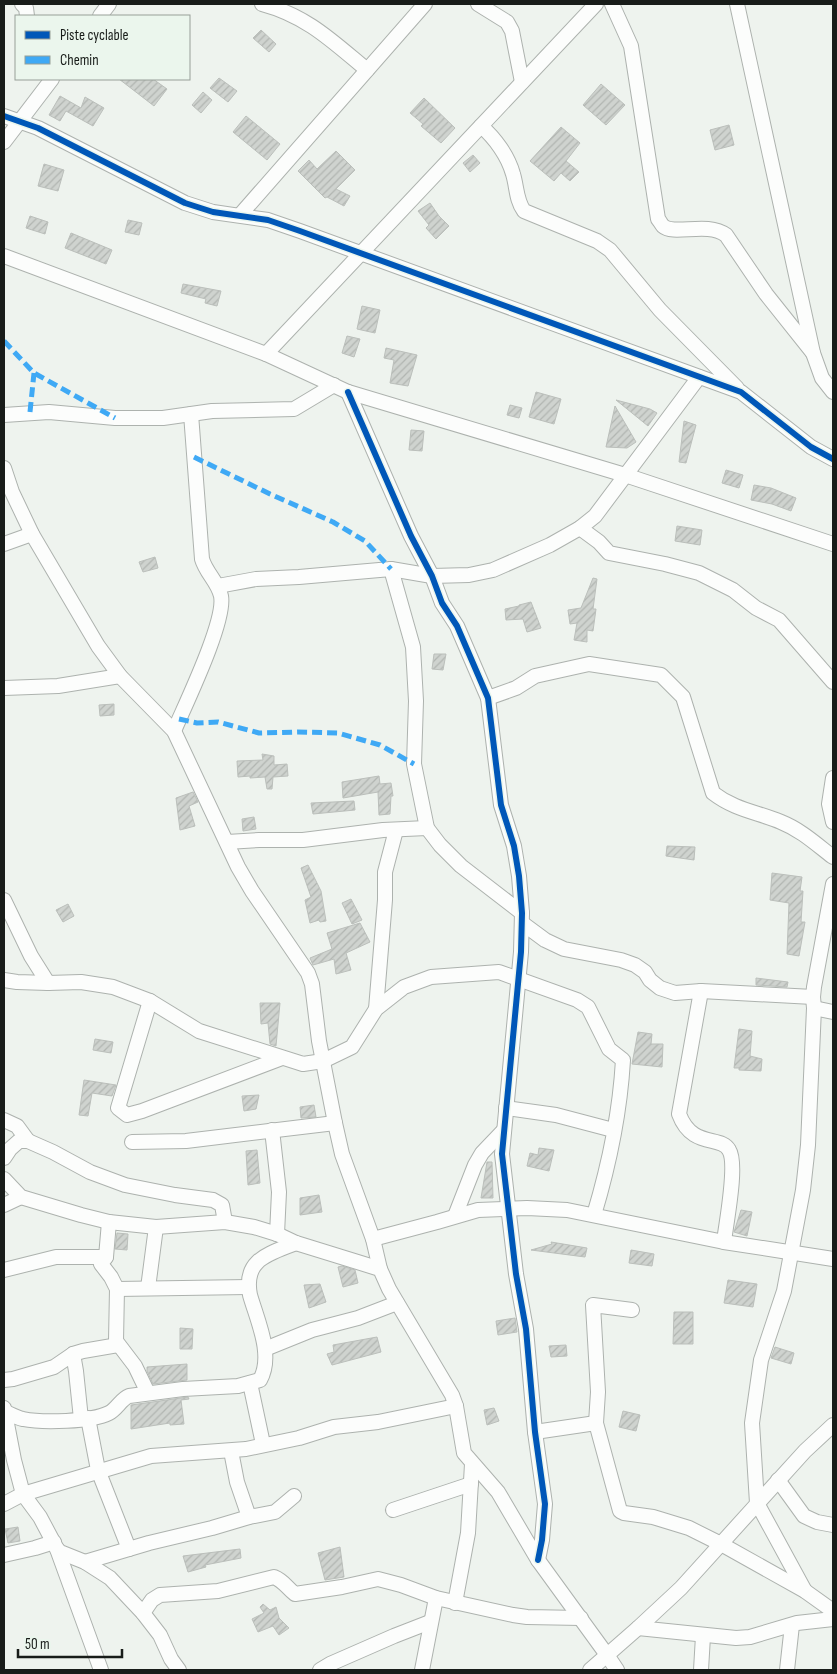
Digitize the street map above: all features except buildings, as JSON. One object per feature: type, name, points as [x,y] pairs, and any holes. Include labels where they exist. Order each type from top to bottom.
[{"type":"street","points":[[22,4],[26,8],[27,15]]},
{"type":"street","points":[[101,15],[109,4]]},
{"type":"street","points":[[262,4],[285,10],[316,28],[367,70]]},
{"type":"street","points":[[240,215],[425,4]]},
{"type":"street","points":[[478,4],[507,22],[512,31],[522,82]]},
{"type":"street","points":[[266,354],[596,4]]},
{"type":"street","points":[[612,4],[631,46],[658,219],[664,227],[671,229],[713,228],[720,230],[726,235],[766,294],[813,353]]},
{"type":"street","points":[[737,4],[813,353],[822,378],[833,392]]},
{"type":"street","points":[[37,80],[40,94]]},
{"type":"street","points":[[4,142],[51,80]]},
{"type":"street","points":[[4,116],[38,128],[184,202],[214,212],[268,220],[741,392]]},
{"type":"street","points":[[481,126],[494,137],[513,173],[519,204],[524,211],[597,241],[610,250],[660,310],[741,392],[811,447],[833,460]]},
{"type":"street","points":[[4,256],[266,354],[348,392],[625,475],[833,544]]},
{"type":"street","points":[[218,586],[256,579],[299,578],[391,569],[432,576],[469,575],[493,570],[550,545],[580,528],[596,516],[699,377]]},
{"type":"street","points":[[4,414],[49,412],[115,418],[163,418],[212,412],[294,409],[334,385]]},
{"type":"street","points":[[348,392],[410,536],[432,576],[442,603],[457,626],[488,698],[501,805],[514,846],[519,876],[522,918],[519,979],[504,1131],[503,1167],[510,1208],[516,1274],[526,1329],[535,1432],[545,1504],[538,1560]]},
{"type":"street","points":[[174,731],[213,637],[222,606],[222,598],[218,586],[207,571],[202,559],[190,414]]},
{"type":"street","points":[[4,468],[12,492],[32,534],[98,646],[120,676],[174,731],[252,891],[308,973],[312,984],[323,1062],[342,1154],[373,1239],[380,1269],[397,1303],[452,1395],[456,1406],[464,1453],[498,1492],[538,1560],[582,1618],[616,1670]]},
{"type":"street","points":[[580,528],[609,552],[665,564],[699,574],[733,590],[756,608],[779,620],[833,682]]},
{"type":"street","points":[[4,544],[32,534]]},
{"type":"street","points":[[391,569],[412,647],[416,701],[414,764],[427,828],[440,846],[460,866],[522,918],[544,940],[564,949],[621,960],[635,965],[645,972],[650,980],[660,988],[675,993],[701,991],[814,1003],[833,1012]]},
{"type":"street","points":[[488,698],[516,688],[535,676],[589,664],[660,675],[683,697],[713,793],[724,802],[735,807],[780,821],[798,830],[833,857]]},
{"type":"street","points":[[4,688],[58,686],[120,676]]},
{"type":"street","points":[[833,778],[829,794],[829,804],[833,822]]},
{"type":"street","points":[[227,842],[310,840],[383,830],[427,828]]},
{"type":"street","points":[[376,1009],[385,900],[385,872],[396,830]]},
{"type":"street","points":[[805,1591],[757,1503],[752,1423],[761,1360],[784,1290],[803,1190],[808,1145],[814,1003],[818,962],[833,884]]},
{"type":"street","points":[[4,900],[31,956],[48,984]]},
{"type":"street","points":[[4,980],[48,984],[81,982],[102,985],[150,1001],[199,1031],[303,1064],[323,1062],[352,1047],[376,1009],[404,987],[431,977],[499,972],[578,1000],[588,1007],[609,1049],[623,1060],[622,1081],[605,1179],[594,1215]]},
{"type":"street","points":[[701,991],[679,1114],[686,1128],[692,1134],[725,1146],[730,1152],[733,1169],[724,1242]]},
{"type":"street","points":[[150,1001],[118,1108],[127,1115],[282,1058]]},
{"type":"street","points":[[506,1108],[556,1115],[614,1130]]},
{"type":"street","points":[[4,1120],[17,1126],[28,1141]]},
{"type":"street","points":[[132,1142],[186,1141],[335,1123]]},
{"type":"street","points":[[272,1130],[279,1192],[277,1234]]},
{"type":"street","points":[[455,1216],[475,1165],[482,1153],[504,1131]]},
{"type":"street","points":[[4,1158],[19,1141],[28,1141],[90,1172],[125,1184],[213,1200],[222,1205],[225,1222]]},
{"type":"street","points":[[4,1179],[22,1196],[109,1222],[156,1227],[225,1222],[277,1234],[296,1243],[380,1269]]},
{"type":"street","points":[[4,1205],[22,1196]]},
{"type":"street","points":[[373,1239],[478,1210],[510,1208],[567,1210],[724,1242],[833,1258]]},
{"type":"street","points":[[109,1222],[106,1257],[101,1264],[111,1276],[117,1289],[116,1338],[118,1345],[135,1366],[148,1393]]},
{"type":"street","points":[[148,1288],[156,1227]]},
{"type":"street","points":[[4,1410],[22,1419],[45,1422],[84,1418],[109,1413],[119,1406],[126,1397],[148,1393],[238,1386],[260,1380],[265,1350],[248,1287],[252,1267],[258,1260],[296,1243]]},
{"type":"street","points":[[4,1270],[56,1258],[106,1257]]},
{"type":"street","points":[[117,1289],[248,1287]]},
{"type":"street","points":[[265,1350],[312,1330],[358,1318],[397,1303]]},
{"type":"street","points":[[632,1310],[593,1305],[598,1392],[596,1423],[620,1511],[671,1522],[689,1528],[805,1591],[833,1611]]},
{"type":"street","points":[[4,1380],[58,1366],[73,1354],[118,1345]]},
{"type":"street","points":[[73,1354],[84,1418],[98,1470],[129,1549]]},
{"type":"street","points":[[250,1383],[264,1444]]},
{"type":"street","points":[[4,1504],[23,1494],[98,1470],[151,1456],[231,1450],[299,1438],[334,1427],[378,1422],[456,1406]]},
{"type":"street","points":[[4,1410],[23,1494],[40,1517],[55,1545],[60,1552],[85,1562],[110,1578],[143,1613],[160,1635],[170,1659],[179,1670]]},
{"type":"street","points":[[535,1432],[596,1423]]},
{"type":"street","points":[[590,1670],[681,1588],[805,1451],[833,1426]]},
{"type":"street","points":[[231,1450],[237,1482],[249,1517]]},
{"type":"street","points":[[455,1603],[468,1533],[472,1464]]},
{"type":"street","points":[[778,1480],[804,1516],[817,1522],[833,1525]]},
{"type":"street","points":[[393,1510],[471,1484]]},
{"type":"street","points":[[85,1562],[249,1517],[275,1512],[294,1496]]},
{"type":"street","points":[[4,1555],[55,1545]]},
{"type":"street","points":[[55,1545],[100,1670]]},
{"type":"street","points":[[143,1613],[152,1600],[160,1595],[218,1591],[274,1577],[283,1581],[287,1588],[295,1594],[378,1579],[455,1603],[527,1617],[582,1618]]},
{"type":"street","points":[[422,1670],[436,1598]]},
{"type":"street","points":[[638,1628],[736,1638],[750,1637],[792,1625],[833,1619]]},
{"type":"street","points":[[320,1670],[394,1636],[430,1622]]},
{"type":"street","points":[[787,1670],[792,1625]]},
{"type":"street","points":[[701,1670],[703,1636]]},
{"type":"marked path","points":[[4,341],[34,373],[115,418]]},
{"type":"marked path","points":[[30,412],[34,373]]},
{"type":"marked path","points":[[194,457],[333,522],[365,541],[391,569]]},
{"type":"marked path","points":[[179,719],[197,723],[218,722],[259,733],[338,733],[380,745],[414,764]]},
{"type":"cycle path","points":[[4,116],[38,128],[185,203],[213,212],[268,220],[741,392],[811,447],[833,459]]},
{"type":"cycle path","points":[[348,392],[411,536],[432,576],[442,603],[457,626],[488,698],[501,805],[514,846],[519,876],[522,913],[521,952],[502,1154],[516,1274],[526,1329],[535,1432],[545,1504],[538,1560]]}]
